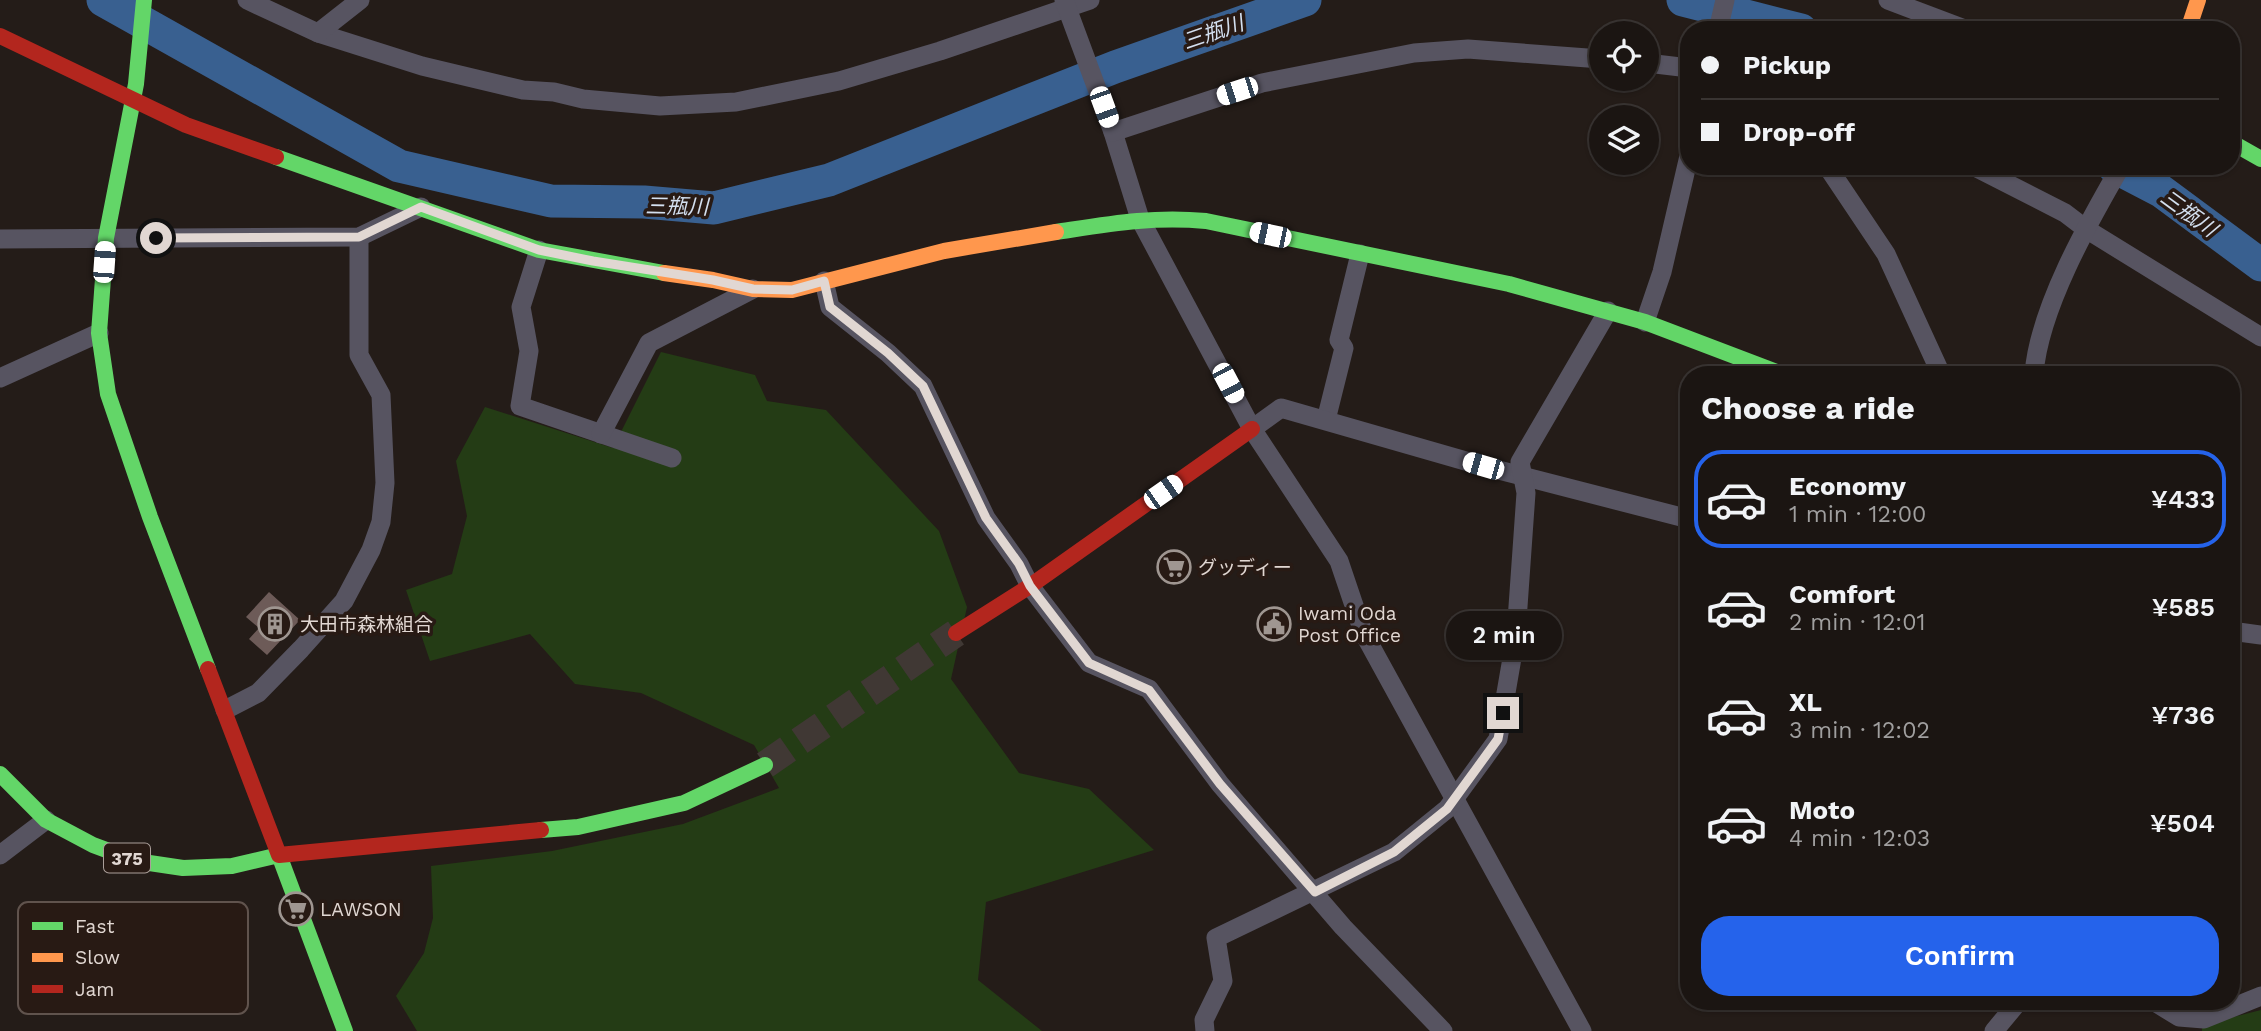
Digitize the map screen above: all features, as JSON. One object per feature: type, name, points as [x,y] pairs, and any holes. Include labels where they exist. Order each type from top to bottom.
[{"type":"main road","points":[[144,0],[136,84],[106,238],[99,333],[108,394],[150,517],[345,1031]]},
{"type":"main road","points":[[2191,21],[2198,0]]},
{"type":"main road","points":[[0,36],[186,125],[539,250],[649,271],[753,289],[792,290],[944,251],[1140,219],[1171,218],[1206,221],[1509,284],[1645,322],[1761,366]]},
{"type":"main road","points":[[2240,147],[2261,159]]},
{"type":"main road","points":[[957,633],[1030,586],[1252,429]]},
{"type":"main road","points":[[279,855],[578,827],[684,803],[765,765]]},
{"type":"main road","name":"375","points":[[0,774],[46,820],[93,845],[125,857],[183,868],[232,866],[279,855]]},
{"type":"street","points":[[247,0],[318,33],[422,66],[523,90],[660,106],[736,102],[839,81],[893,66],[1066,4],[1090,0]]},
{"type":"street","points":[[318,33],[360,0]]},
{"type":"street","points":[[1720,21],[1725,0]]},
{"type":"street","points":[[1888,0],[1943,21]]},
{"type":"street","points":[[1066,4],[1113,132],[1140,219],[1252,429],[1339,561],[1363,632],[1582,1031]]},
{"type":"street","points":[[1113,132],[1262,83],[1414,53],[1468,49],[1589,58]]},
{"type":"street","points":[[1659,64],[1680,67]]},
{"type":"street","points":[[1645,322],[1662,272],[1685,175]]},
{"type":"street","points":[[1833,175],[1886,254],[1937,366]]},
{"type":"street","points":[[1991,175],[2089,223],[2261,337]]},
{"type":"street","points":[[2034,366],[2048,313],[2089,223],[2116,175]]},
{"type":"street","points":[[0,239],[359,237],[421,207]]},
{"type":"street","points":[[225,710],[258,693],[344,601],[371,550],[381,522],[385,483],[381,395],[359,355],[359,237]]},
{"type":"street","points":[[539,250],[521,307],[529,351],[520,406],[672,458]]},
{"type":"street","points":[[1326,420],[1345,348],[1339,340],[1360,254]]},
{"type":"street","points":[[824,281],[830,307],[888,353],[923,386],[986,518],[1019,564],[1030,586],[1089,663],[1149,690],[1220,784],[1343,927],[1443,1031]]},
{"type":"street","points":[[601,434],[649,343],[753,289]]},
{"type":"street","points":[[1205,1031],[1204,1020],[1223,981],[1216,938],[1394,852],[1447,809],[1498,739],[1516,635],[1526,493],[1520,462],[1608,311]]},
{"type":"street","points":[[0,378],[99,333]]},
{"type":"street","points":[[1252,429],[1281,408],[1524,477],[1680,517]]},
{"type":"street","points":[[2240,632],[2261,635]]},
{"type":"street","points":[[0,855],[46,820]]},
{"type":"street","points":[[2240,1004],[2261,996]]},
{"type":"street","points":[[1994,1031],[2012,1010]]},
{"type":"street","points":[[2168,1010],[2179,1017],[2204,1019],[2226,1010]]},
{"type":"green space","points":[[661,352],[755,375],[767,401],[826,410],[939,531],[967,607],[951,679],[1019,773],[1089,789],[1154,850],[986,902],[978,980],[1042,1031],[417,1031],[396,996],[424,953],[433,918],[431,866],[552,851],[683,824],[779,788],[754,745],[641,693],[575,684],[530,634],[430,661],[406,590],[452,574],[467,516],[456,461],[485,407],[613,448]]},
{"type":"green space","points":[[2261,1010],[2261,1031],[2202,1031],[2202,1025]]},
{"type":"building","name":"大田市森林組合","points":[[269,592],[300,620],[267,655],[249,639],[259,628],[246,617]]},
{"type":"waterway","name":"三瓶川","points":[[103,0],[399,166],[551,201],[644,202],[714,208],[829,180],[1115,67],[1305,0]]},
{"type":"waterway","name":"三瓶川","points":[[1683,0],[1766,21]]},
{"type":"waterway","name":"三瓶川","points":[[2130,175],[2161,191],[2261,265]]},
{"type":"tunnel","points":[[765,765],[956,633]]},
{"type":"traffic: fast","points":[[144,0],[136,84],[106,238],[99,333],[108,394],[150,517],[208,669]]},
{"type":"traffic: fast","points":[[2240,147],[2261,159]]},
{"type":"traffic: fast","points":[[276,157],[539,250],[664,273]]},
{"type":"traffic: fast","points":[[1056,232],[1149,220],[1206,221],[1509,284],[1645,322],[1761,366]]},
{"type":"traffic: fast","points":[[541,830],[578,827],[684,803],[765,765]]},
{"type":"traffic: fast","points":[[0,774],[46,820],[93,845],[136,861],[183,868],[232,866],[279,855],[345,1031]]},
{"type":"traffic: slow","points":[[2191,21],[2198,0]]},
{"type":"traffic: slow","points":[[664,273],[753,289],[792,290],[944,251],[1056,232]]},
{"type":"traffic: jam","points":[[0,36],[186,125],[276,157]]},
{"type":"traffic: jam","points":[[956,633],[1030,586],[1252,429]]},
{"type":"traffic: jam","points":[[208,669],[279,855],[541,830]]},
{"type":"place","name":"グッディー","points":[[1174,567]]},
{"type":"place","name":"大田市森林組合","points":[[275,624]]},
{"type":"place","name":"Iwami Oda Post Office","points":[[1274,624]]},
{"type":"place","name":"LAWSON","points":[[296,909]]},
{"type":"route","points":[[156,238],[359,237],[421,207],[539,250],[593,261],[753,289],[792,290],[824,281],[830,307],[888,353],[923,386],[986,518],[1019,564],[1030,586],[1089,663],[1149,690],[1220,784],[1315,892],[1394,852],[1447,809],[1498,739],[1503,713]]}]
